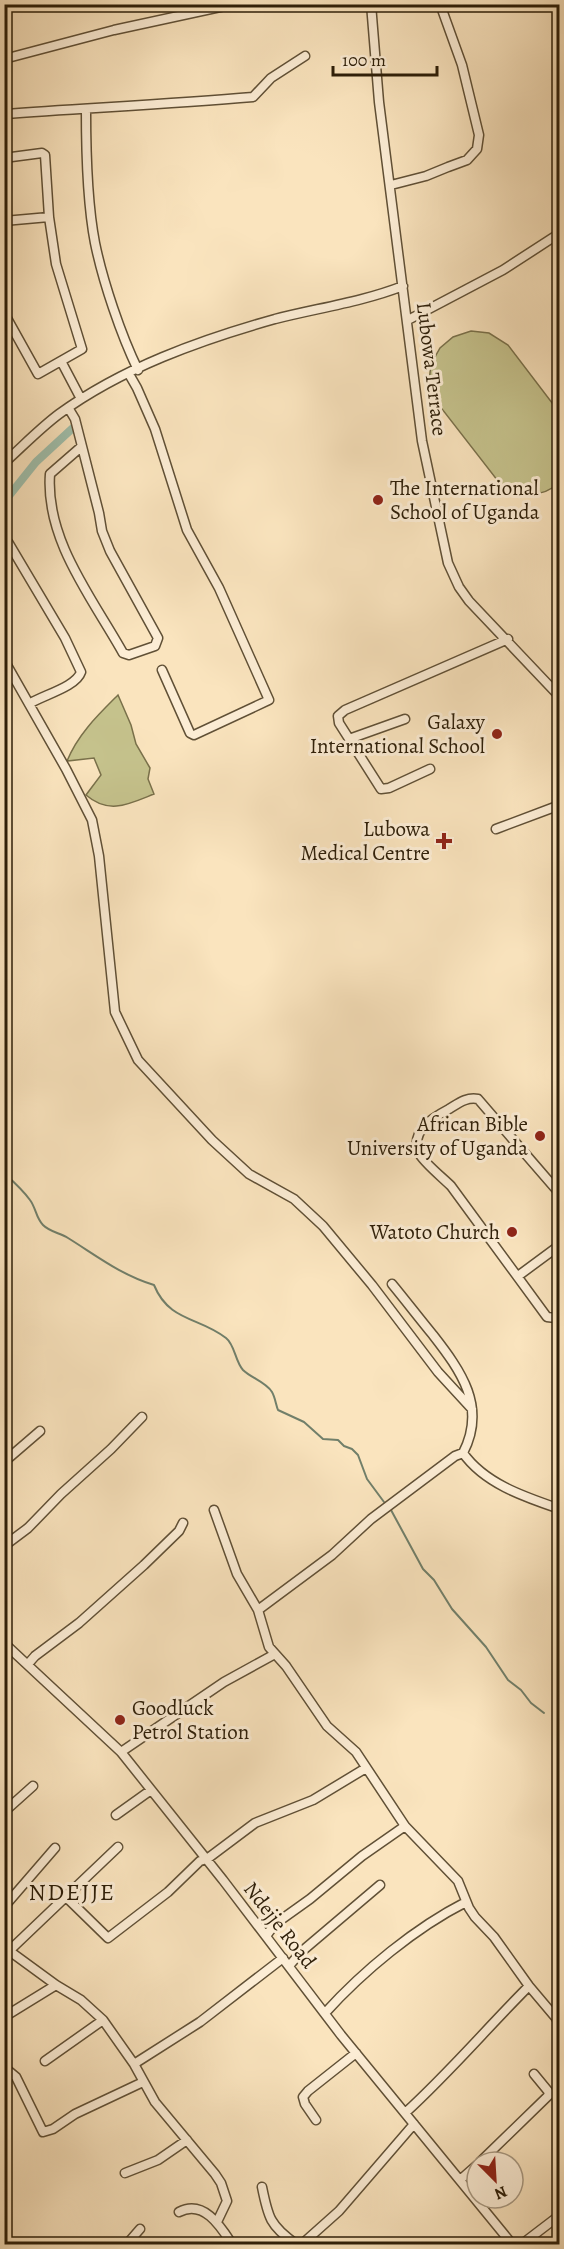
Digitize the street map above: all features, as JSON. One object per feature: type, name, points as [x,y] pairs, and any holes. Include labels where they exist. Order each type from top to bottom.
[{"type":"street","points":[[4,59],[114,30],[234,4]]},
{"type":"street","name":"Lubowa Terrace","points":[[371,4],[379,102],[422,441],[448,563],[464,594],[560,696]]},
{"type":"street","points":[[391,185],[426,176],[467,160],[472,156],[479,142],[462,65],[440,4]]},
{"type":"street","points":[[4,114],[253,97],[271,78],[305,56]]},
{"type":"street","points":[[86,110],[95,243],[121,327],[138,369]]},
{"type":"street","points":[[4,158],[42,153],[45,155],[56,264],[82,349],[38,374],[4,314]]},
{"type":"street","points":[[4,220],[50,217]]},
{"type":"street","points":[[408,320],[503,270],[560,233]]},
{"type":"street","points":[[5,462],[59,414],[81,399],[138,369],[220,336],[310,310],[372,298],[403,286]]},
{"type":"street","points":[[61,361],[81,399]]},
{"type":"street","points":[[129,374],[154,429],[187,530],[219,588],[269,700],[194,735],[190,733],[162,670]]},
{"type":"street","points":[[69,409],[75,419],[102,531],[110,551],[158,638],[155,646],[135,653],[123,653],[60,541],[49,492],[50,474],[81,447]]},
{"type":"street","points":[[8,542],[65,639],[81,672],[79,679],[71,684],[50,692],[29,704]]},
{"type":"street","points":[[430,769],[389,788],[381,789],[337,719],[340,713],[508,639]]},
{"type":"street","points":[[4,660],[85,803],[92,820],[99,856],[115,1012],[138,1060],[212,1140],[249,1174],[294,1199],[323,1226],[372,1285],[438,1372],[472,1409]]},
{"type":"street","points":[[349,739],[405,719]]},
{"type":"street","points":[[496,829],[560,805]]},
{"type":"street","points":[[560,1194],[478,1099],[469,1098],[429,1119],[420,1131],[416,1141],[422,1159],[451,1186],[547,1317],[556,1318],[560,1315]]},
{"type":"street","points":[[518,1276],[560,1245]]},
{"type":"street","points":[[258,1610],[332,1555],[371,1519],[449,1459],[463,1454],[470,1438],[472,1409],[468,1388],[459,1369],[392,1284]]},
{"type":"street","points":[[4,1546],[28,1528],[142,1417]]},
{"type":"street","points":[[4,1462],[40,1431]]},
{"type":"street","points":[[463,1454],[475,1468],[501,1484],[526,1497],[560,1509]]},
{"type":"street","points":[[214,1510],[237,1574],[258,1610],[269,1647],[286,1666],[327,1726],[356,1752],[405,1826],[458,1881],[475,1917],[494,1937],[560,2026]]},
{"type":"street","points":[[28,1664],[35,1656],[79,1623],[144,1565],[179,1531],[183,1523]]},
{"type":"street","name":"Ndejje Road","points":[[4,1643],[122,1752],[356,2053],[512,2244]]},
{"type":"street","points":[[122,1752],[224,1682],[274,1654]]},
{"type":"street","points":[[66,1897],[108,1938],[168,1892],[200,1861],[207,1859],[255,1823],[313,1800],[366,1768]]},
{"type":"street","points":[[4,1812],[33,1786]]},
{"type":"street","points":[[116,1815],[151,1790]]},
{"type":"street","points":[[266,1936],[275,1924],[310,1899],[362,1856],[405,1826]]},
{"type":"street","points":[[118,1847],[66,1897],[7,1948],[56,1985],[81,2000],[103,2020],[134,2064],[155,2102],[215,2174],[228,2201],[217,2222]]},
{"type":"street","points":[[4,1907],[55,1848]]},
{"type":"street","points":[[289,1966],[301,1952],[380,1885]]},
{"type":"street","points":[[325,2013],[371,1967],[437,1916],[466,1902]]},
{"type":"street","points":[[134,2064],[200,2022],[283,1958]]},
{"type":"street","points":[[4,2017],[56,1985]]},
{"type":"street","points":[[405,2113],[440,2080],[529,1986]]},
{"type":"street","points":[[45,2061],[103,2020]]},
{"type":"street","points":[[316,2120],[303,2097],[356,2053]]},
{"type":"street","points":[[4,2067],[16,2077],[44,2132],[53,2129],[75,2114],[143,2082]]},
{"type":"street","points":[[492,2150],[549,2095],[534,2074]]},
{"type":"street","points":[[302,2244],[339,2211],[414,2124]]},
{"type":"street","points":[[125,2173],[158,2160],[187,2140]]},
{"type":"street","points":[[460,2180],[465,2175]]},
{"type":"street","points":[[262,2187],[270,2221],[276,2229],[296,2244]]},
{"type":"street","points":[[179,2212],[192,2208],[197,2209],[217,2222],[232,2244]]},
{"type":"street","points":[[522,2244],[560,2215]]},
{"type":"street","points":[[127,2244],[140,2229]]},
{"type":"shaded area","points":[[471,331],[489,333],[508,345],[559,412],[559,483],[545,492],[531,494],[516,492],[501,485],[435,400],[429,382],[431,364],[440,348],[453,337]]},
{"type":"shaded area","points":[[118,695],[131,725],[136,744],[150,768],[148,779],[154,794],[128,804],[111,806],[103,805],[86,795],[101,775],[94,758],[67,761],[83,734]]},
{"type":"waterway","points":[[4,502],[36,462],[75,426]]},
{"type":"waterway","points":[[4,1173],[27,1196],[43,1225],[120,1270],[154,1285],[168,1306],[186,1318],[226,1338],[243,1370],[266,1385],[272,1392],[278,1410],[304,1422],[323,1439],[338,1440],[358,1455],[367,1479],[384,1502]]},
{"type":"waterway","points":[[391,1510],[423,1569],[434,1580],[452,1609],[486,1647],[508,1680],[544,1713]]},
{"type":"place","name":"The International School of Uganda","points":[[378,500]]},
{"type":"place","name":"Galaxy International School","points":[[497,734]]},
{"type":"place","name":"Lubowa Medical Centre","points":[[444,841]]},
{"type":"place","name":"African Bible University of Uganda","points":[[540,1136]]},
{"type":"place","name":"Watoto Church","points":[[512,1232]]},
{"type":"place","name":"Goodluck Petrol Station","points":[[120,1720]]},
{"type":"district","name":"NDEJJE","points":[[72,1892]]}]
